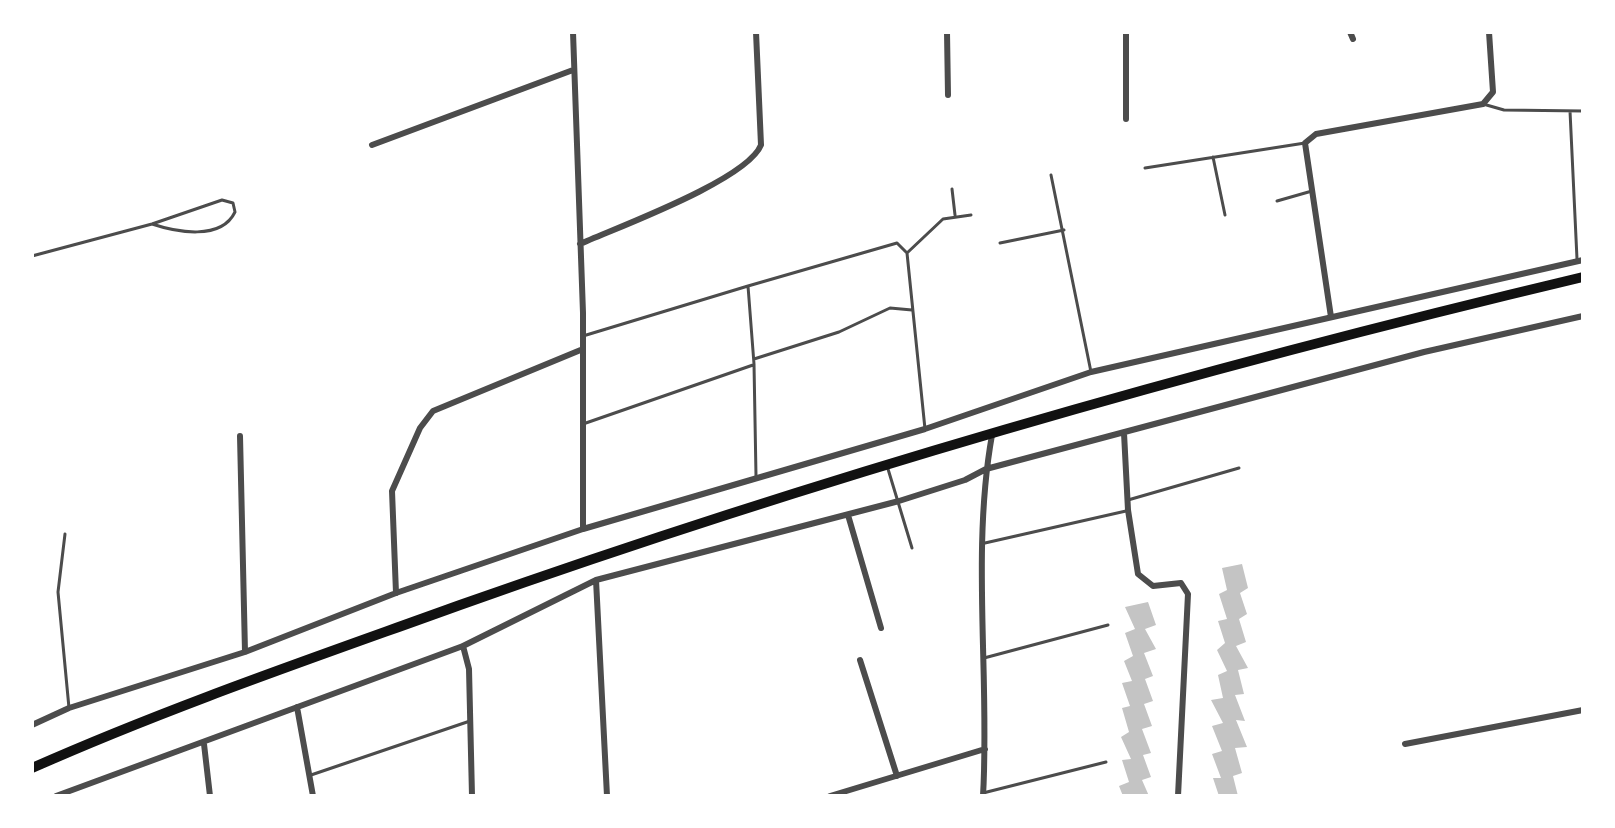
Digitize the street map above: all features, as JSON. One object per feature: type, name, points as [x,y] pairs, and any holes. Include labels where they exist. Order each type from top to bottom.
[{"type":"highway","points":[[32,768],[210,694],[581,563],[887,465],[1424,315],[1583,277]]},
{"type":"street","points":[[573,32],[583,336],[583,529]]},
{"type":"street","points":[[580,244],[728,177],[751,161],[761,145],[756,32]]},
{"type":"street","points":[[947,32],[948,95]]},
{"type":"street","points":[[1126,32],[1126,119]]},
{"type":"street","points":[[1331,317],[1305,143],[1316,134],[1483,104],[1493,92],[1489,32]]},
{"type":"street","points":[[372,145],[573,70]]},
{"type":"street","points":[[32,725],[69,708],[245,652],[396,593],[583,529],[925,429],[1091,372],[1580,260]]},
{"type":"street","points":[[56,796],[463,646],[596,580],[899,501],[965,480],[986,469],[1424,352],[1583,316]]},
{"type":"street","points":[[396,593],[392,491],[420,428],[433,411],[583,349]]},
{"type":"street","points":[[1124,433],[1128,510],[1138,574],[1153,586],[1181,583],[1188,594],[1178,796]]},
{"type":"street","points":[[983,794],[985,749],[980,659],[986,469],[992,435]]},
{"type":"street","points":[[240,436],[245,652]]},
{"type":"street","points":[[848,515],[881,628]]},
{"type":"street","points":[[596,580],[607,796]]},
{"type":"street","points":[[463,646],[468,658],[472,796]]},
{"type":"street","points":[[860,660],[897,776]]},
{"type":"street","points":[[297,707],[313,796]]},
{"type":"street","points":[[1405,744],[1583,710]]},
{"type":"street","points":[[204,744],[210,796]]},
{"type":"street","points":[[830,796],[985,749]]},
{"type":"lane","points":[[1483,104],[1504,110],[1583,111]]},
{"type":"lane","points":[[1570,111],[1580,260]]},
{"type":"lane","points":[[1145,168],[1305,143]]},
{"type":"lane","points":[[1213,157],[1225,215]]},
{"type":"lane","points":[[1051,175],[1091,372]]},
{"type":"lane","points":[[952,189],[955,215]]},
{"type":"lane","points":[[1277,201],[1312,191]]},
{"type":"lane","points":[[32,256],[152,224],[222,200],[233,203],[235,212],[227,222],[192,234],[152,224]]},
{"type":"lane","points":[[907,253],[943,219],[971,215]]},
{"type":"lane","points":[[1000,243],[1064,230]]},
{"type":"lane","points":[[583,336],[897,243],[907,253],[925,429]]},
{"type":"lane","points":[[748,286],[754,362],[756,476]]},
{"type":"lane","points":[[583,424],[839,332],[890,308],[914,310]]},
{"type":"lane","points":[[887,465],[912,548]]},
{"type":"lane","points":[[1128,500],[1239,468]]},
{"type":"lane","points":[[985,543],[1128,510]]},
{"type":"lane","points":[[65,534],[58,592],[69,708]]},
{"type":"lane","points":[[980,659],[1108,625]]},
{"type":"lane","points":[[311,775],[471,720]]},
{"type":"lane","points":[[983,794],[1106,762]]},
{"type":"building","points":[[1242,564],[1248,588],[1240,593],[1247,614],[1239,619],[1246,642],[1236,646],[1248,668],[1238,670],[1244,694],[1235,695],[1245,721],[1236,720],[1247,747],[1235,748],[1242,773],[1233,776],[1238,796],[1219,796],[1213,778],[1221,778],[1212,754],[1222,751],[1212,726],[1223,723],[1211,700],[1223,698],[1218,675],[1227,671],[1217,650],[1225,643],[1218,621],[1227,619],[1219,594],[1227,590],[1222,568]]},
{"type":"building","points":[[1148,602],[1156,625],[1145,629],[1156,649],[1144,653],[1153,676],[1145,679],[1153,701],[1144,704],[1152,726],[1142,729],[1151,753],[1143,755],[1151,777],[1142,780],[1149,796],[1123,796],[1119,786],[1129,782],[1122,760],[1131,759],[1121,737],[1129,732],[1122,708],[1130,706],[1122,683],[1132,681],[1124,661],[1133,656],[1125,633],[1135,629],[1125,607]]}]
